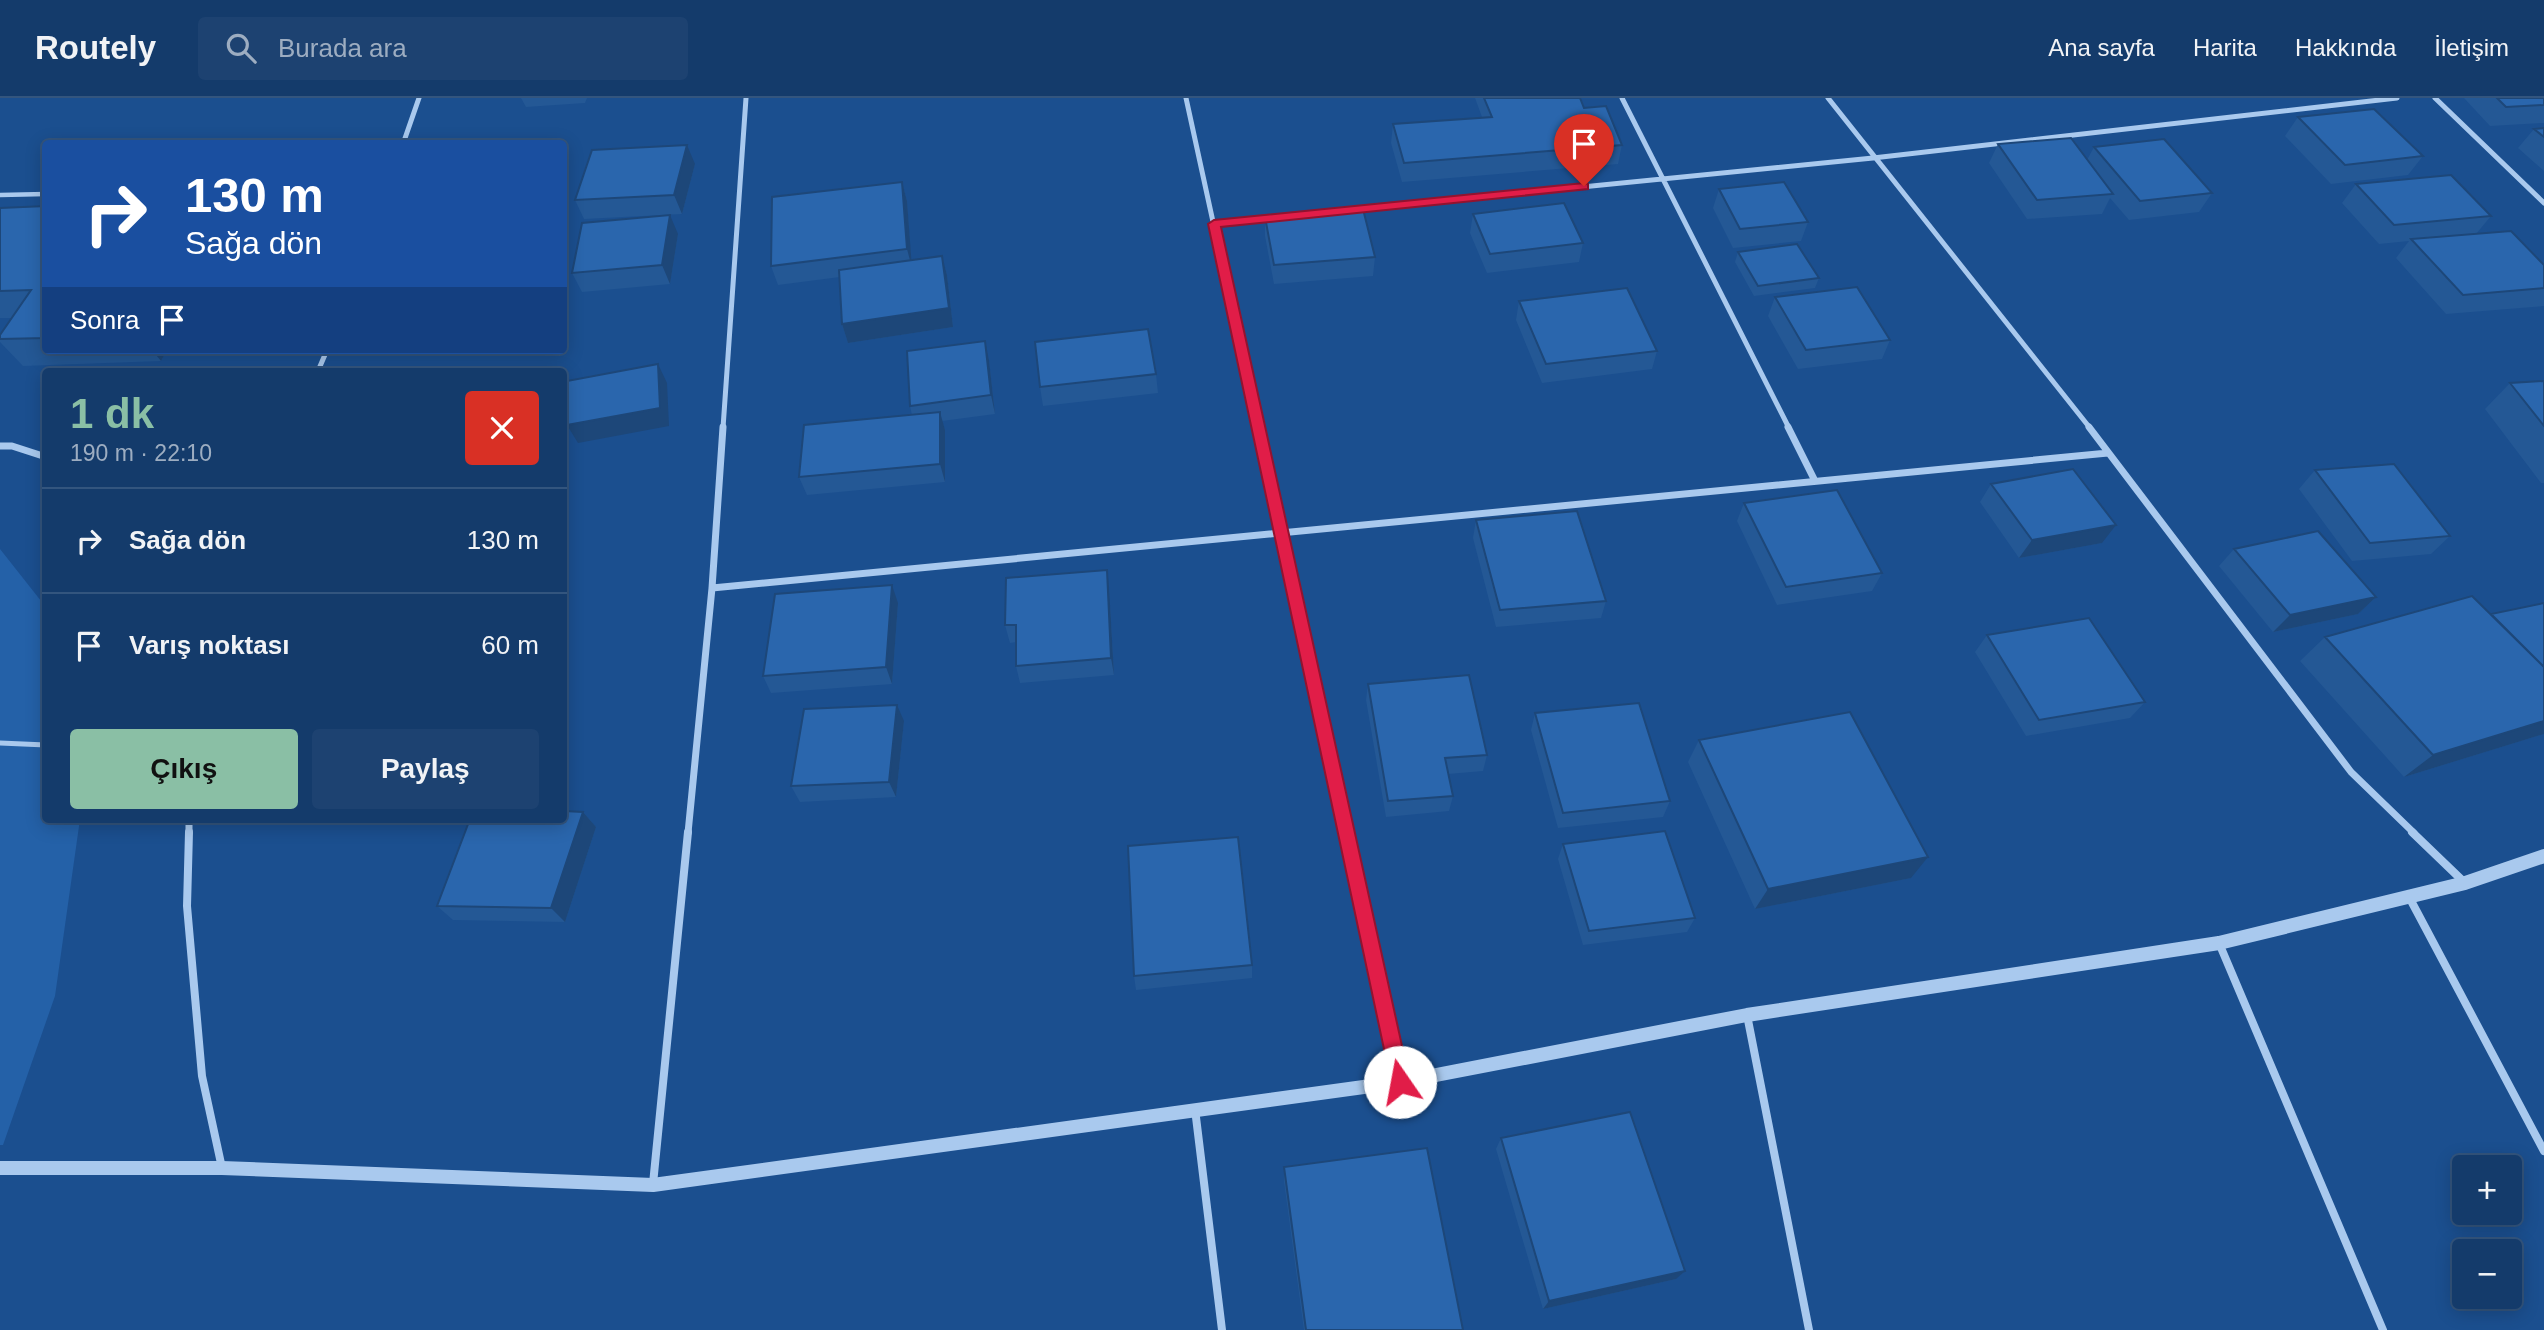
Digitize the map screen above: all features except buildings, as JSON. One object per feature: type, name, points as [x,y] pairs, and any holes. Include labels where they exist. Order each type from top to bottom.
[{"type":"street","points":[[404,140],[419,98]]},
{"type":"street","points":[[653,1185],[712,588],[746,98]]},
{"type":"street","points":[[1186,98],[1400,1082]]},
{"type":"street","points":[[1622,98],[1815,481]]},
{"type":"street","points":[[1828,98],[2108,453],[2351,772],[2465,883]]},
{"type":"street","points":[[1323,213],[1873,158],[1965,145],[2397,98]]},
{"type":"street","points":[[2435,98],[2544,203]]},
{"type":"street","points":[[1214,224],[1282,217]]},
{"type":"street","points":[[0,446],[12,446],[42,456]]},
{"type":"street","points":[[712,588],[2108,453]]},
{"type":"street","points":[[189,823],[187,906],[202,1076],[222,1168]]},
{"type":"street","points":[[0,1168],[222,1168],[653,1185],[1400,1082],[1747,1015],[2219,943],[2465,883],[2544,856]]},
{"type":"street","points":[[2408,895],[2544,1151]]},
{"type":"street","points":[[2219,943],[2384,1330]]},
{"type":"street","points":[[1747,1015],[1809,1330]]},
{"type":"street","points":[[1195,1109],[1222,1330]]},
{"type":"lane","points":[[0,195],[42,194]]},
{"type":"lane","points":[[0,743],[42,745]]},
{"type":"shaded area","points":[[0,549],[42,602],[42,823],[79,823],[55,996],[3,1145],[0,1145]]},
{"type":"route","points":[[1400,1082],[1214,224],[1584,186]]}]
